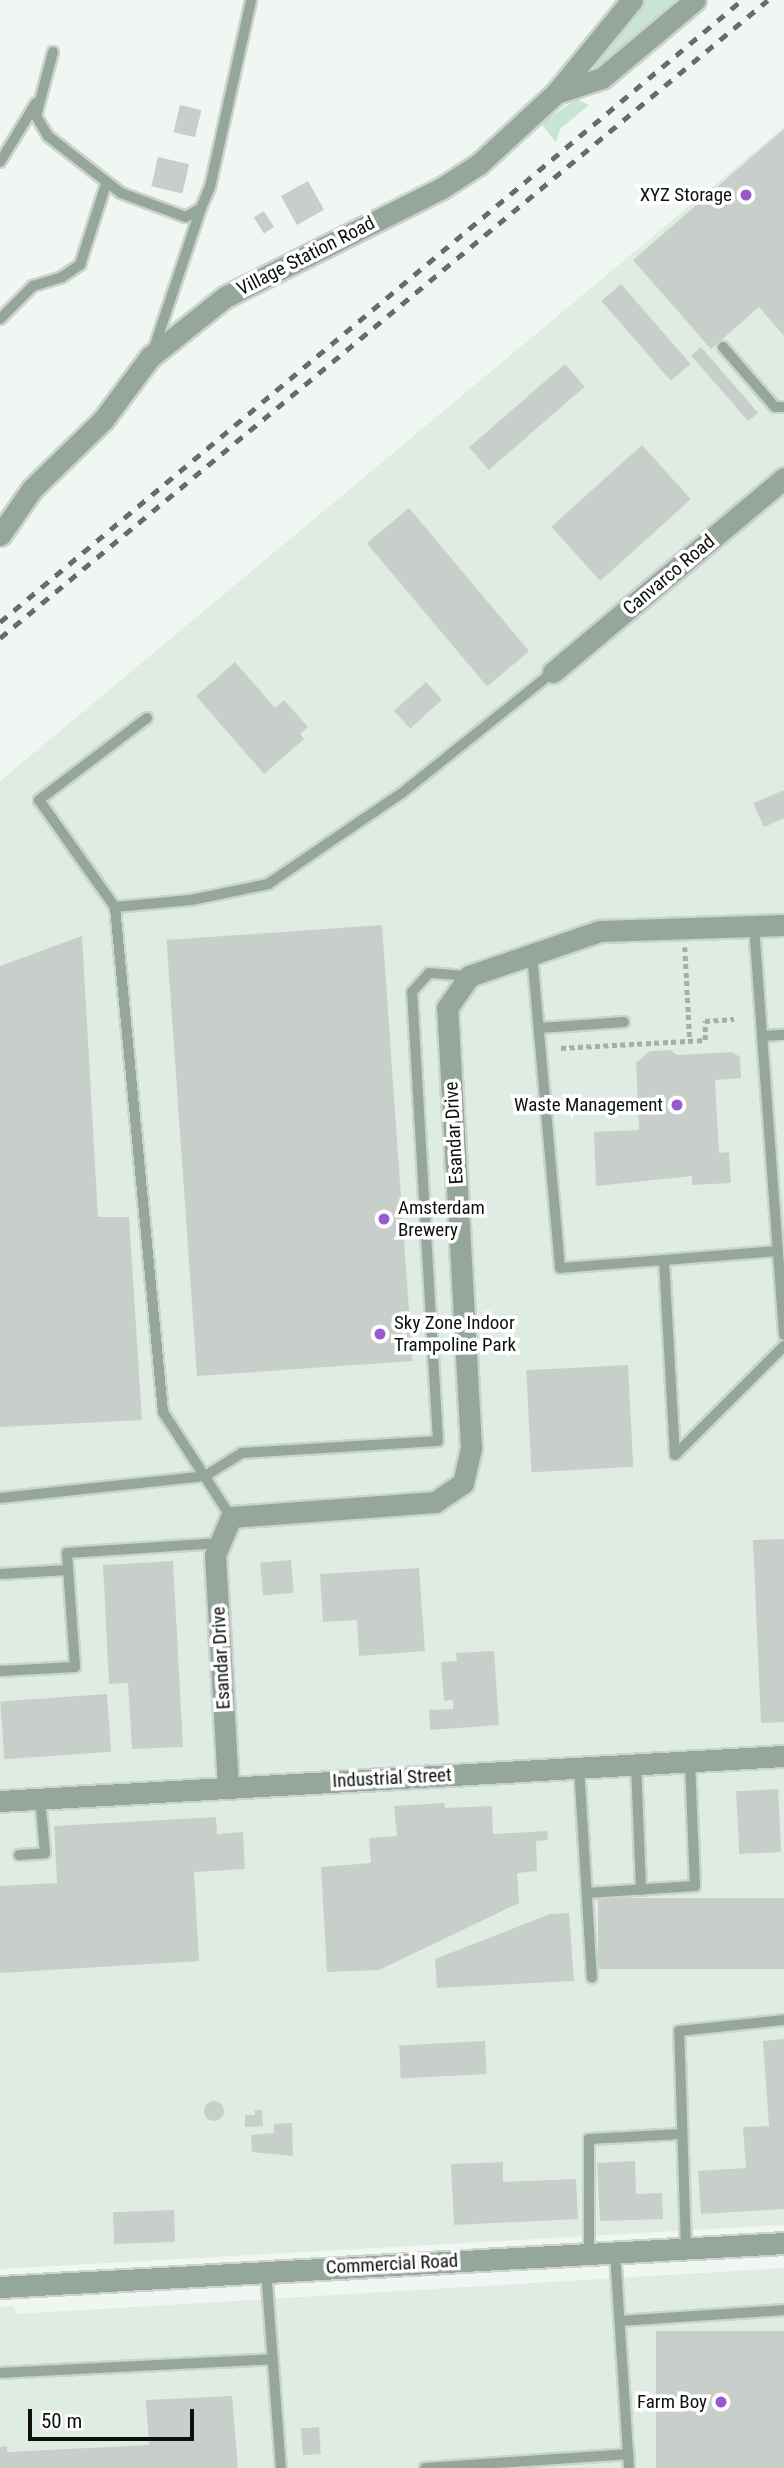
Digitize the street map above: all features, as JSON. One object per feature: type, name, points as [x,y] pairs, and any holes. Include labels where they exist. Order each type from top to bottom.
[{"type":"street","name":"Village Station Road","points":[[0,535],[32,489],[103,420],[150,357],[225,297],[442,188],[479,164],[556,93],[632,0]]},
{"type":"street","points":[[556,93],[601,78],[695,0]]},
{"type":"street","name":"Canvarco Road","points":[[553,673],[784,478]]},
{"type":"street","points":[[469,976],[600,931],[784,925]]},
{"type":"street","name":"Esandar Drive","points":[[228,1787],[215,1555],[231,1517],[435,1502],[463,1483],[471,1447],[447,1008],[469,976]]},
{"type":"street","name":"Industrial Street","points":[[0,1801],[784,1756]]},
{"type":"street","name":"Commercial Road","points":[[0,2287],[784,2243]]},
{"type":"lane","points":[[150,357],[210,187],[251,0]]},
{"type":"lane","points":[[53,52],[36,116],[45,132],[106,184],[170,214],[186,217],[201,208]]},
{"type":"lane","points":[[0,162],[43,92]]},
{"type":"lane","points":[[0,319],[33,286],[79,266],[106,184]]},
{"type":"lane","points":[[723,347],[775,407],[784,407]]},
{"type":"lane","points":[[115,907],[191,900],[268,884],[402,793],[553,673]]},
{"type":"lane","points":[[147,718],[39,800],[115,907],[163,1412],[231,1517]]},
{"type":"lane","points":[[754,926],[784,1335]]},
{"type":"lane","points":[[532,954],[560,1268],[778,1251]]},
{"type":"lane","points":[[0,1498],[205,1476],[242,1453],[438,1441],[412,992],[429,973],[469,976]]},
{"type":"lane","points":[[540,1028],[624,1022]]},
{"type":"lane","points":[[762,1036],[784,1035]]},
{"type":"lane","points":[[664,1260],[675,1455],[784,1346]]},
{"type":"lane","points":[[0,1671],[75,1667],[67,1553],[220,1543]]},
{"type":"lane","points":[[0,1574],[68,1570]]},
{"type":"lane","points":[[587,1893],[695,1886],[690,1761]]},
{"type":"lane","points":[[636,1764],[641,1890]]},
{"type":"lane","points":[[579,1767],[592,1978]]},
{"type":"lane","points":[[19,1855],[45,1853],[40,1798]]},
{"type":"lane","points":[[685,2248],[679,2031],[784,2020]]},
{"type":"lane","points":[[589,2253],[589,2139],[682,2134]]},
{"type":"lane","points":[[615,2252],[629,2468]]},
{"type":"lane","points":[[266,2270],[281,2468]]},
{"type":"lane","points":[[620,2321],[784,2310]]},
{"type":"lane","points":[[0,2373],[273,2359]]},
{"type":"lane","points":[[425,2468],[628,2454]]},
{"type":"path","points":[[684,928],[690,1041]]},
{"type":"path","points":[[561,1048],[705,1040],[705,1021],[734,1019]]},
{"type":"shaded area","points":[[784,127],[784,2225],[0,2269],[0,781]]},
{"type":"shaded area","points":[[784,2268],[784,2468],[0,2468],[0,2307],[14,2306],[16,2314]]},
{"type":"green space","points":[[645,0],[682,0],[593,70],[592,64]]},
{"type":"green space","points":[[576,99],[589,105],[560,129],[556,142],[541,124]]},
{"type":"building","points":[[180,105],[201,110],[195,137],[174,132]]},
{"type":"building","name":"XYZ Storage","points":[[784,129],[784,336],[759,307],[711,349],[633,260]]},
{"type":"building","points":[[158,157],[189,164],[182,193],[151,186]]},
{"type":"building","points":[[308,181],[324,210],[297,225],[281,196]]},
{"type":"building","points":[[264,211],[274,227],[264,233],[254,217]]},
{"type":"building","points":[[621,284],[691,364],[671,381],[601,301]]},
{"type":"building","points":[[701,347],[758,413],[748,421],[691,356]]},
{"type":"building","points":[[565,364],[585,387],[489,470],[469,447]]},
{"type":"building","points":[[642,445],[691,499],[600,581],[551,527]]},
{"type":"building","points":[[409,508],[529,651],[487,687],[367,543]]},
{"type":"building","points":[[235,662],[275,708],[284,700],[308,727],[300,734],[304,739],[264,774],[196,696]]},
{"type":"building","points":[[426,682],[442,700],[410,729],[394,711]]},
{"type":"building","points":[[784,790],[784,818],[764,827],[753,803]]},
{"type":"building","points":[[382,925],[412,1361],[197,1376],[167,940]]},
{"type":"building","points":[[82,936],[98,1217],[129,1217],[142,1420],[0,1427],[0,966]]},
{"type":"building","name":"Waste Management","points":[[670,1050],[677,1055],[732,1052],[740,1057],[741,1078],[715,1080],[719,1153],[729,1152],[731,1183],[692,1185],[692,1176],[596,1186],[594,1132],[639,1130],[636,1063],[650,1051]]},
{"type":"building","points":[[628,1365],[633,1467],[531,1472],[526,1370]]},
{"type":"building","points":[[784,1539],[784,1722],[761,1723],[753,1540]]},
{"type":"building","points":[[291,1560],[294,1593],[263,1596],[260,1563]]},
{"type":"building","points":[[173,1561],[183,1747],[132,1749],[128,1683],[109,1684],[103,1565]]},
{"type":"building","points":[[419,1568],[425,1651],[359,1656],[357,1620],[323,1622],[320,1574]]},
{"type":"building","points":[[494,1651],[499,1725],[430,1730],[429,1710],[453,1709],[453,1700],[444,1701],[441,1662],[457,1661],[456,1653]]},
{"type":"building","points":[[107,1694],[111,1752],[4,1759],[0,1701]]},
{"type":"building","points":[[778,1789],[781,1852],[739,1854],[736,1791]]},
{"type":"building","points":[[444,1803],[445,1808],[492,1806],[493,1834],[547,1831],[548,1840],[536,1841],[537,1871],[517,1873],[519,1903],[379,1970],[327,1972],[321,1867],[371,1863],[369,1838],[397,1836],[394,1806]]},
{"type":"building","points":[[216,1817],[217,1834],[243,1832],[245,1869],[194,1872],[199,1961],[0,1973],[0,1886],[57,1883],[54,1826]]},
{"type":"building","points":[[598,1898],[784,1898],[784,1969],[598,1969]]},
{"type":"building","points":[[569,1913],[574,1981],[437,1988],[435,1959],[550,1914]]},
{"type":"building","points":[[784,2039],[784,2209],[701,2214],[698,2171],[746,2168],[743,2127],[769,2126],[763,2041]]},
{"type":"building","points":[[485,2041],[487,2074],[401,2078],[399,2046]]},
{"type":"building","points":[[210,2101],[218,2101],[224,2111],[218,2121],[210,2121],[204,2115],[204,2107]]},
{"type":"building","points":[[255,2110],[262,2110],[263,2126],[245,2127],[245,2115],[255,2115]]},
{"type":"building","points":[[292,2123],[293,2156],[252,2152],[251,2135],[274,2133],[274,2124]]},
{"type":"building","points":[[635,2161],[636,2194],[662,2193],[663,2219],[600,2221],[597,2163]]},
{"type":"building","points":[[503,2162],[503,2182],[576,2179],[578,2219],[454,2225],[451,2164]]},
{"type":"building","points":[[174,2210],[175,2242],[114,2244],[113,2212]]},
{"type":"building","name":"Farm Boy","points":[[656,2331],[784,2331],[784,2468],[656,2468]]},
{"type":"building","points":[[232,2396],[238,2468],[0,2468],[0,2447],[7,2446],[7,2452],[149,2445],[146,2400]]},
{"type":"building","points":[[319,2427],[321,2454],[303,2455],[301,2428]]},
{"type":"railway","points":[[0,622],[742,0]]},
{"type":"railway","points":[[0,638],[768,0]]},
{"type":"place","name":"XYZ Storage","points":[[746,195]]},
{"type":"place","name":"Waste Management","points":[[677,1105]]},
{"type":"place","name":"Amsterdam Brewery","points":[[384,1219]]},
{"type":"place","name":"Sky Zone Indoor Trampoline Park","points":[[380,1334]]},
{"type":"place","name":"Farm Boy","points":[[721,2402]]}]
